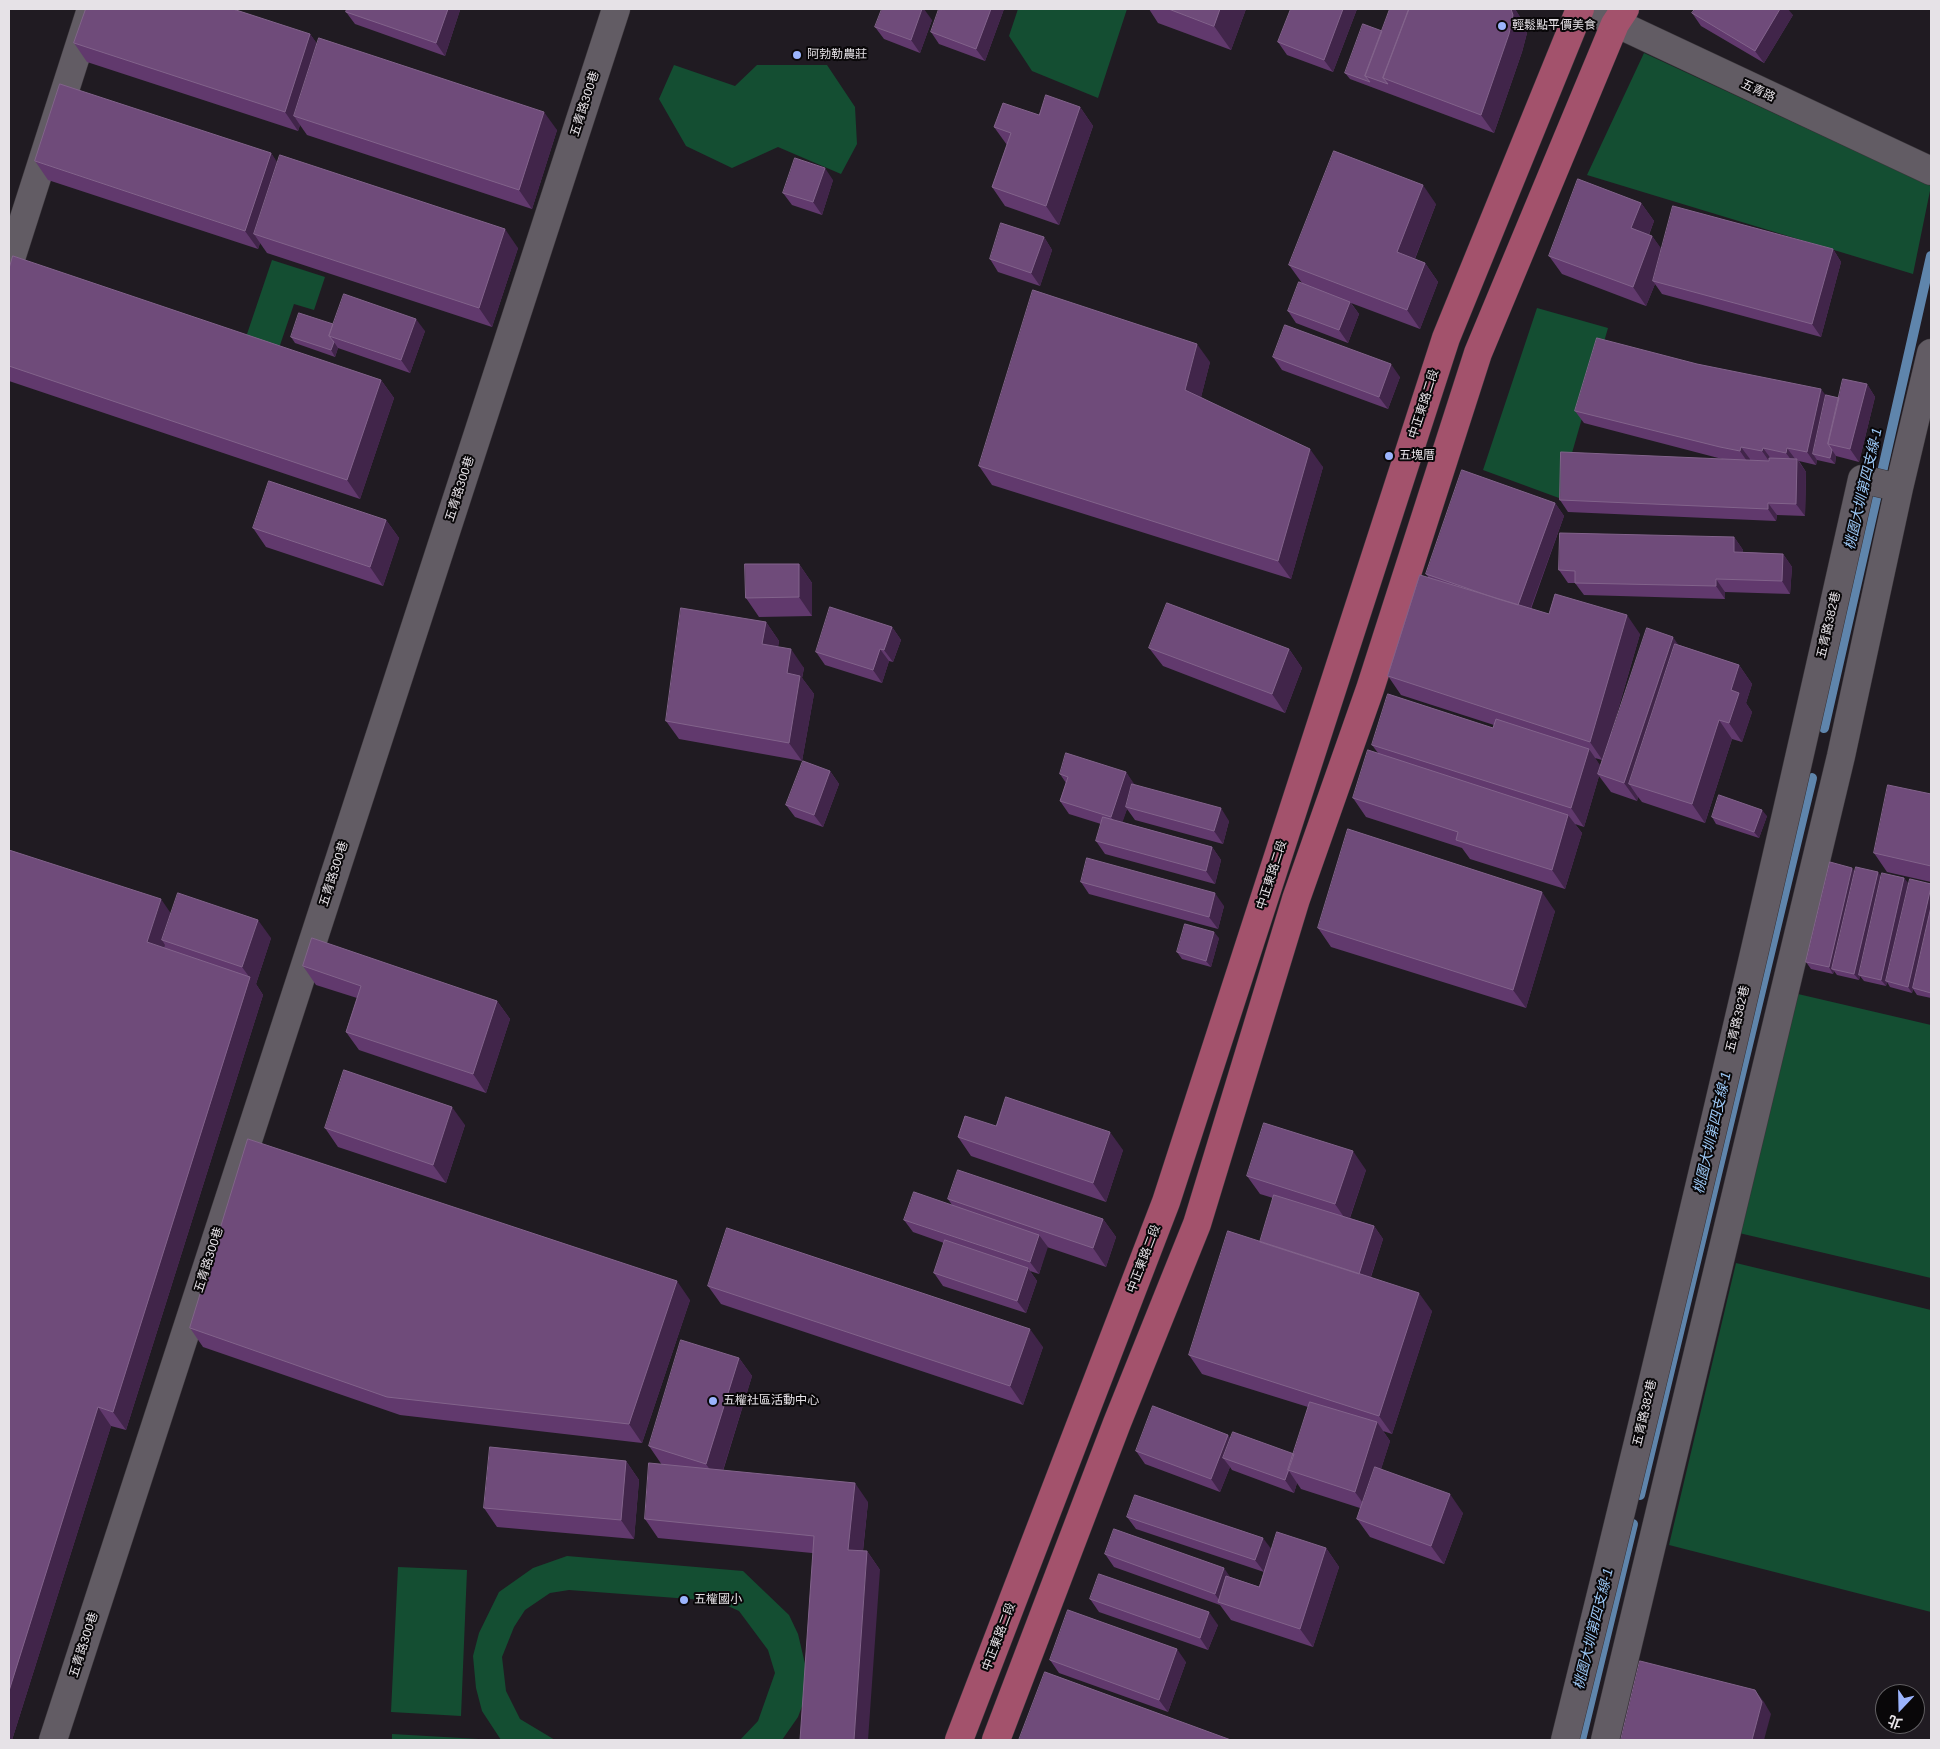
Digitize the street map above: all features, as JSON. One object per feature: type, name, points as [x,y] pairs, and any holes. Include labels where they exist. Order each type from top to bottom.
[{"type":"main road","name":"中正東路二段","points":[[960,1740],[1166,1202],[1446,338],[1580,9]]},
{"type":"main road","points":[[996,1740],[1103,1459],[1197,1224],[1296,899],[1370,689],[1478,353],[1620,16]]},
{"type":"street","points":[[9,264],[91,9]]},
{"type":"street","name":"五青路300巷","points":[[53,1740],[616,9]]},
{"type":"street","name":"五青路","points":[[1586,9],[1620,16],[1931,171]]},
{"type":"street","points":[[1605,1740],[1840,756],[1931,353]]},
{"type":"street","name":"五青路382巷","points":[[1565,1740],[1622,1509],[1802,746],[1862,480],[1899,488]]},
{"type":"street","points":[[1802,746],[1840,756]]},
{"type":"street","points":[[1622,1509],[1658,1518]]},
{"type":"green space","points":[[1018,9],[1127,9],[1098,98],[1032,71],[1009,36]]},
{"type":"green space","points":[[1644,53],[1931,186],[1913,274],[1587,175]]},
{"type":"green space","points":[[674,65],[735,86],[757,65],[827,65],[855,107],[857,144],[841,174],[778,147],[732,168],[686,146],[659,99]]},
{"type":"green space","points":[[272,260],[325,277],[314,310],[294,304],[278,351],[245,340]]},
{"type":"green space","points":[[1537,308],[1608,328],[1559,498],[1483,470]]},
{"type":"green space","points":[[1798,994],[1931,1025],[1931,1278],[1739,1233]]},
{"type":"green space","points":[[1736,1263],[1931,1310],[1931,1612],[1669,1545]]},
{"type":"green space","points":[[567,1556],[743,1571],[789,1615],[798,1634],[810,1685],[798,1717],[782,1740],[740,1740],[758,1721],[775,1673],[768,1650],[739,1611],[717,1601],[569,1590],[550,1593],[525,1610],[514,1627],[502,1657],[506,1691],[520,1719],[555,1740],[501,1740],[482,1711],[476,1688],[473,1656],[479,1633],[499,1592],[533,1568]]},
{"type":"green space","points":[[398,1567],[467,1570],[461,1716],[391,1712]]},
{"type":"green space","points":[[392,1734],[496,1740],[392,1740]]},
{"type":"building","points":[[86,9],[233,9],[310,34],[285,112],[74,43]]},
{"type":"building","points":[[347,9],[448,9],[436,43],[346,12]]},
{"type":"building","points":[[882,9],[922,9],[911,40],[875,27]]},
{"type":"building","points":[[939,9],[991,9],[976,49],[931,32]]},
{"type":"building","points":[[1169,9],[1220,9],[1214,26]]},
{"type":"building","points":[[1291,9],[1343,9],[1324,60],[1278,42]]},
{"type":"building","points":[[1390,9],[1409,9],[1383,78],[1388,84],[1365,76]]},
{"type":"building","points":[[1409,9],[1511,9],[1513,15],[1509,34],[1481,115],[1383,78]]},
{"type":"building","points":[[1695,9],[1780,9],[1755,51],[1692,13]]},
{"type":"building","points":[[1363,24],[1382,31],[1365,76],[1370,82],[1345,73]]},
{"type":"building","points":[[319,38],[544,112],[519,190],[294,116]]},
{"type":"building","points":[[60,84],[271,153],[245,231],[35,161]]},
{"type":"building","points":[[1046,95],[1080,107],[1046,206],[992,187],[1011,133],[994,127],[1003,103],[1039,115]]},
{"type":"building","points":[[1334,151],[1423,185],[1397,252],[1425,263],[1407,310],[1289,265]]},
{"type":"building","points":[[280,155],[505,229],[479,308],[254,234]]},
{"type":"building","points":[[795,158],[825,168],[813,202],[783,193]]},
{"type":"building","points":[[1578,179],[1641,203],[1631,228],[1652,236],[1633,287],[1549,256]]},
{"type":"building","points":[[1673,206],[1833,249],[1812,324],[1653,281]]},
{"type":"building","points":[[1001,223],[1044,237],[1031,273],[990,259]]},
{"type":"building","points":[[13,256],[381,380],[347,480],[9,366],[9,269]]},
{"type":"building","points":[[1299,282],[1350,302],[1339,330],[1288,311]]},
{"type":"building","points":[[1033,290],[1197,344],[1185,390],[1310,449],[1278,561],[979,466]]},
{"type":"building","points":[[344,294],[416,319],[401,360],[329,336]]},
{"type":"building","points":[[299,313],[333,324],[329,336],[334,342],[331,350],[291,337]]},
{"type":"building","points":[[1285,325],[1391,364],[1379,397],[1273,357]]},
{"type":"building","points":[[1597,338],[1697,364],[1821,389],[1807,452],[1787,448],[1786,453],[1763,448],[1762,451],[1741,447],[1740,451],[1575,411]]},
{"type":"building","points":[[1843,379],[1867,384],[1850,449],[1828,444]]},
{"type":"building","points":[[1826,395],[1839,398],[1828,444],[1832,450],[1830,458],[1813,454]]},
{"type":"building","points":[[1561,452],[1769,461],[1769,458],[1797,459],[1796,504],[1768,503],[1768,509],[1560,500]]},
{"type":"building","points":[[1462,470],[1555,503],[1518,605],[1426,574]]},
{"type":"building","points":[[269,481],[386,520],[370,567],[253,528]]},
{"type":"building","points":[[1560,533],[1734,537],[1734,552],[1783,554],[1782,581],[1716,579],[1716,586],[1575,583],[1575,571],[1559,570]]},
{"type":"building","points":[[745,564],[799,564],[799,597],[746,598]]},
{"type":"building","points":[[1420,575],[1549,614],[1555,594],[1627,615],[1590,742],[1388,676]]},
{"type":"building","points":[[1167,603],[1289,649],[1272,694],[1149,648]]},
{"type":"building","points":[[830,607],[892,627],[884,650],[880,649],[873,670],[816,652]]},
{"type":"building","points":[[681,608],[766,622],[762,644],[791,649],[787,673],[800,676],[789,743],[666,721]]},
{"type":"building","points":[[1647,628],[1673,637],[1624,783],[1598,774]]},
{"type":"building","points":[[1675,644],[1739,665],[1731,690],[1739,693],[1729,723],[1719,720],[1692,804],[1629,784]]},
{"type":"building","points":[[1388,694],[1493,728],[1496,719],[1589,749],[1571,808],[1372,745]]},
{"type":"building","points":[[1368,750],[1568,815],[1552,870],[1456,840],[1458,832],[1353,798]]},
{"type":"building","points":[[1066,753],[1126,772],[1111,817],[1060,801],[1068,777],[1060,774]]},
{"type":"building","points":[[803,761],[830,771],[814,815],[786,805]]},
{"type":"building","points":[[1132,784],[1221,808],[1214,831],[1126,807]]},
{"type":"building","points":[[1888,785],[1931,794],[1931,866],[1874,853]]},
{"type":"building","points":[[1719,795],[1762,810],[1754,832],[1712,817]]},
{"type":"building","points":[[1103,817],[1212,847],[1206,871],[1096,841]]},
{"type":"building","points":[[1348,829],[1542,892],[1513,990],[1318,928]]},
{"type":"building","points":[[9,850],[161,899],[147,942],[250,977],[113,1412],[98,1407],[9,1691]]},
{"type":"building","points":[[1087,858],[1215,893],[1209,917],[1081,882]]},
{"type":"building","points":[[1830,862],[1852,868],[1829,967],[1806,962]]},
{"type":"building","points":[[1856,867],[1878,872],[1854,974],[1832,969]]},
{"type":"building","points":[[1882,873],[1904,878],[1881,980],[1859,975]]},
{"type":"building","points":[[1910,879],[1931,884],[1931,887],[1908,987],[1886,981]]},
{"type":"building","points":[[178,893],[258,920],[242,967],[162,940]]},
{"type":"building","points":[[1931,907],[1931,993],[1913,988]]},
{"type":"building","points":[[1185,924],[1214,932],[1206,961],[1177,952]]},
{"type":"building","points":[[312,938],[497,1001],[473,1074],[346,1032],[361,986],[303,966]]},
{"type":"building","points":[[344,1070],[452,1107],[433,1165],[325,1128]]},
{"type":"building","points":[[1006,1097],[1110,1132],[1093,1183],[958,1137],[965,1116],[996,1126]]},
{"type":"building","points":[[1264,1123],[1353,1151],[1335,1204],[1247,1176]]},
{"type":"building","points":[[248,1139],[677,1281],[629,1424],[387,1397],[190,1328]]},
{"type":"building","points":[[958,1170],[1103,1219],[1093,1248],[948,1199]]},
{"type":"building","points":[[914,1192],[1039,1235],[1030,1262],[904,1220]]},
{"type":"building","points":[[1274,1195],[1374,1226],[1359,1274],[1260,1242]]},
{"type":"building","points":[[727,1228],[1030,1329],[1010,1386],[708,1286]]},
{"type":"building","points":[[1228,1231],[1419,1293],[1379,1416],[1189,1355]]},
{"type":"building","points":[[945,1240],[1028,1268],[1017,1301],[934,1273]]},
{"type":"building","name":"五權社區活動中心","points":[[681,1340],[739,1358],[706,1464],[649,1446]]},
{"type":"building","points":[[1310,1402],[1377,1422],[1355,1492],[1288,1470]]},
{"type":"building","points":[[1153,1406],[1228,1435],[1211,1479],[1136,1451]]},
{"type":"building","points":[[1233,1432],[1294,1454],[1285,1480],[1223,1458]]},
{"type":"building","points":[[490,1447],[626,1461],[621,1520],[484,1508]]},
{"type":"building","points":[[649,1463],[855,1483],[848,1550],[867,1551],[854,1740],[800,1740],[814,1536],[645,1519]]},
{"type":"building","points":[[1375,1467],[1450,1494],[1431,1546],[1357,1519]]},
{"type":"building","points":[[1135,1495],[1263,1538],[1255,1560],[1127,1517]]},
{"type":"building","points":[[1114,1529],[1224,1568],[1215,1594],[1105,1554]]},
{"type":"building","points":[[1277,1532],[1326,1548],[1300,1629],[1218,1602],[1226,1576],[1259,1587]]},
{"type":"building","points":[[1099,1574],[1209,1612],[1200,1638],[1090,1599]]},
{"type":"building","points":[[1068,1610],[1177,1649],[1159,1700],[1050,1660]]},
{"type":"building","points":[[1640,1661],[1755,1690],[1762,1702],[1752,1740],[1621,1740]]},
{"type":"building","points":[[1045,1672],[1231,1740],[1019,1740]]},
{"type":"waterway","name":"桃園大圳第四支線-1","points":[[1824,728],[1931,256]]},
{"type":"waterway","name":"桃園大圳第四支線-1","points":[[1640,1495],[1812,778]]},
{"type":"waterway","name":"桃園大圳第四支線-1","points":[[1581,1740],[1633,1524]]},
{"type":"place","name":"輕鬆點平價美食","points":[[1502,26]]},
{"type":"place","name":"阿勃勒農莊","points":[[797,55]]},
{"type":"place","name":"五塊厝","points":[[1389,456]]},
{"type":"place","name":"五權社區活動中心","points":[[713,1401]]},
{"type":"place","name":"五權國小","points":[[684,1600]]}]
